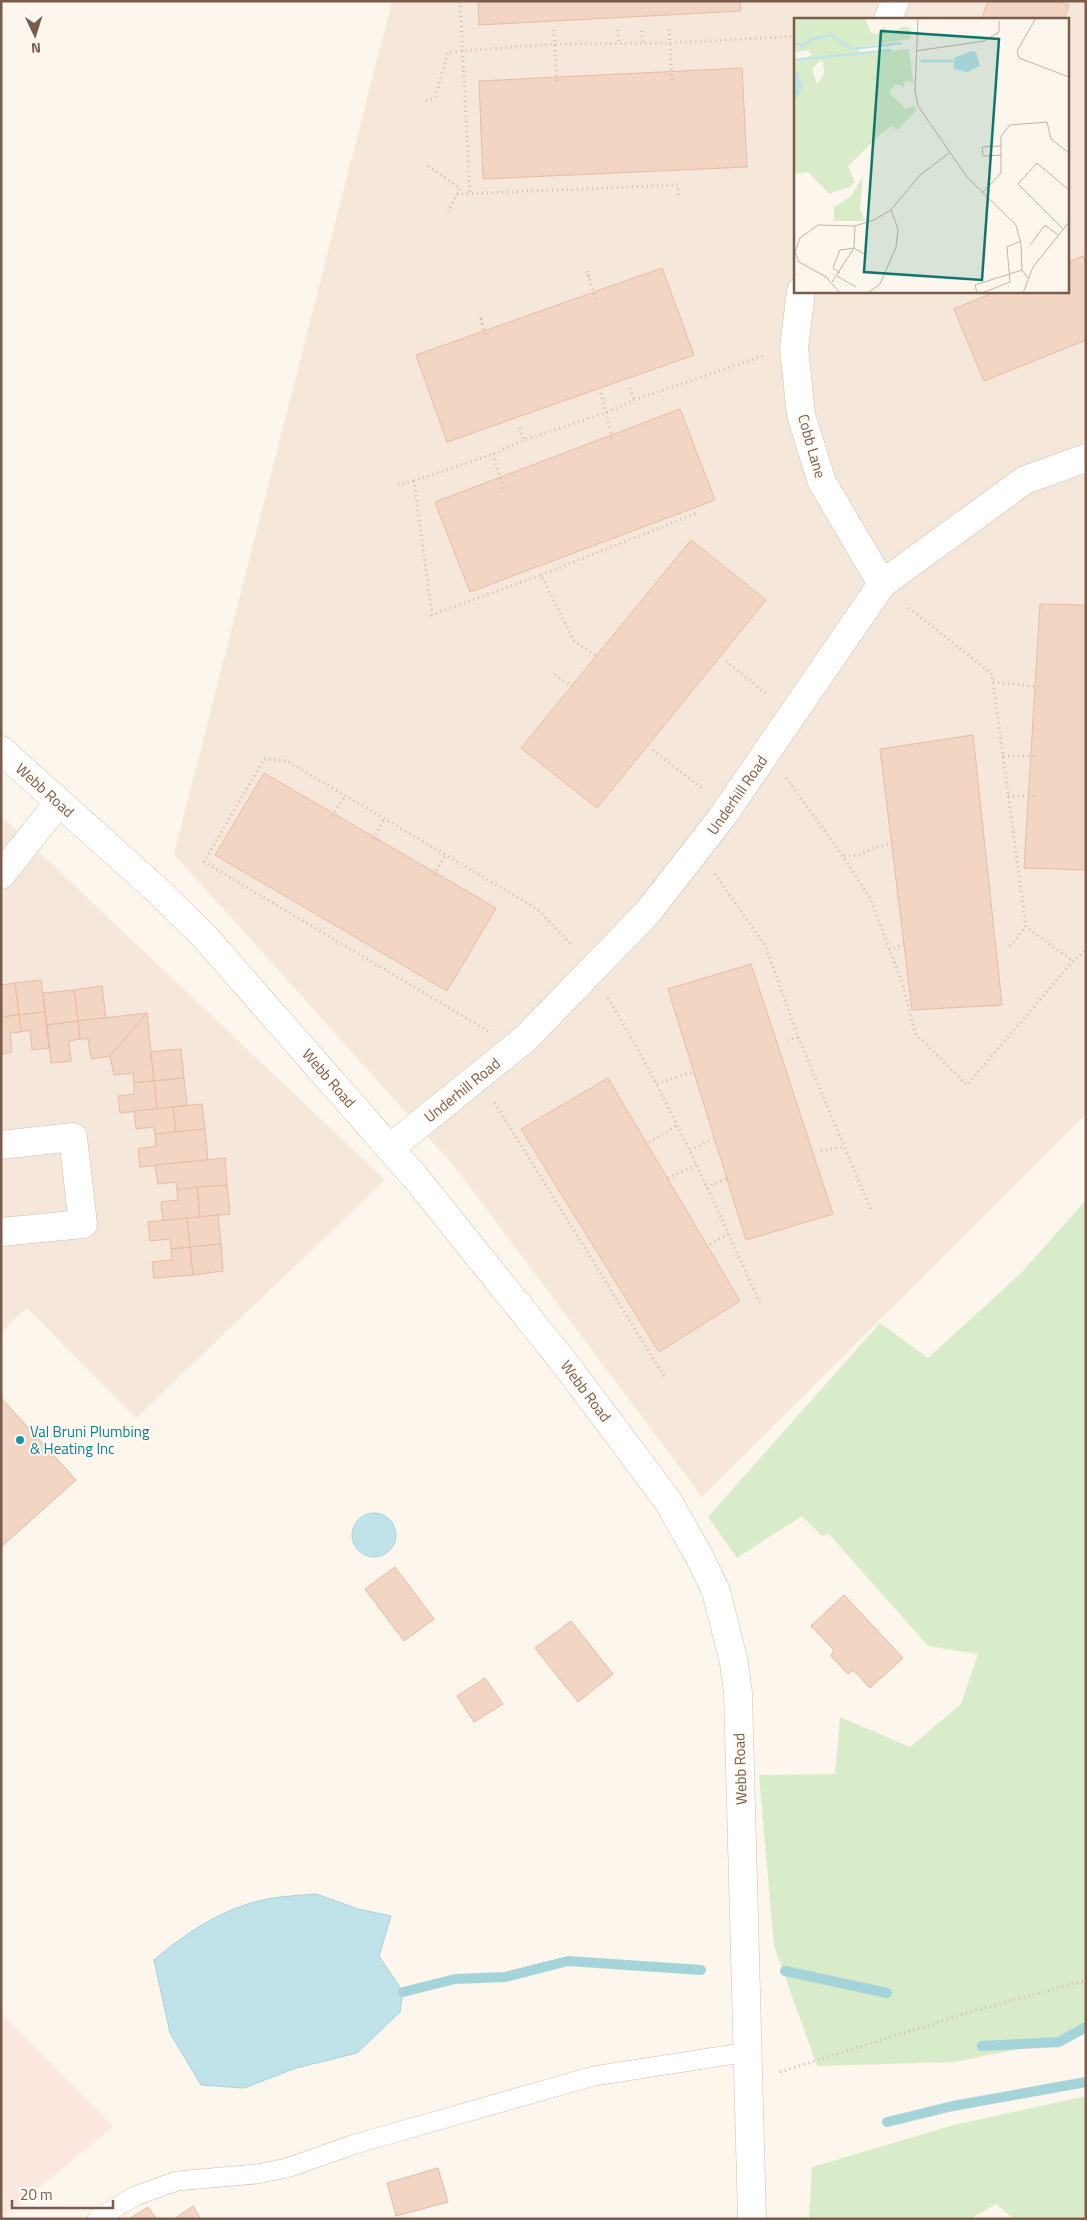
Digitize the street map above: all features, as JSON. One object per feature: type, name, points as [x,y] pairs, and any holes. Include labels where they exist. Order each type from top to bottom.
[{"type":"street","points":[[888,18],[895,1]]},
{"type":"street","name":"Cobb Lane","points":[[800,292],[794,348],[801,415],[822,482],[882,584]]},
{"type":"street","name":"Underhill Road","points":[[390,1148],[525,1038],[648,912],[722,818],[882,584],[1025,480],[1086,458]]},
{"type":"street","name":"Webb Road","points":[[1,750],[156,888],[206,937],[390,1148],[567,1366],[668,1501],[699,1556],[716,1591],[734,1663],[738,1692],[752,2219]]},
{"type":"street","points":[[1,875],[59,802]]},
{"type":"street","points":[[1,1145],[73,1138],[83,1224],[1,1232]]},
{"type":"lane","points":[[98,2219],[135,2196],[177,2181],[257,2174],[287,2168],[355,2144],[594,2076],[748,2052]]},
{"type":"path","points":[[460,1],[470,194]]},
{"type":"path","points":[[670,29],[672,81]]},
{"type":"path","points":[[554,30],[556,83]]},
{"type":"path","points":[[618,30],[619,44]]},
{"type":"path","points":[[642,31],[643,44]]},
{"type":"path","points":[[426,101],[435,98],[448,52],[554,44],[643,44],[794,36]]},
{"type":"path","points":[[428,166],[460,188],[448,212]]},
{"type":"path","points":[[456,194],[678,185],[678,199]]},
{"type":"path","points":[[589,277],[587,272],[596,300]]},
{"type":"path","points":[[482,324],[481,319],[486,338]]},
{"type":"path","points":[[398,485],[493,454],[524,440],[605,413],[634,400],[766,355]]},
{"type":"path","points":[[630,388],[634,400]]},
{"type":"path","points":[[601,394],[612,438]]},
{"type":"path","points":[[520,428],[524,440]]},
{"type":"path","points":[[493,454],[504,490]]},
{"type":"path","points":[[414,481],[432,615],[541,575],[696,513]]},
{"type":"path","points":[[541,575],[574,641],[595,654]]},
{"type":"path","points":[[909,608],[992,674],[1026,927],[1073,961]]},
{"type":"path","points":[[726,661],[774,700]]},
{"type":"path","points":[[555,675],[572,686]]},
{"type":"path","points":[[993,682],[1041,687]]},
{"type":"path","points":[[653,750],[704,790]]},
{"type":"path","points":[[1003,756],[1038,756]]},
{"type":"path","points":[[492,1034],[204,862],[264,759],[287,761],[536,908],[579,952]]},
{"type":"path","points":[[784,775],[843,856],[871,900],[903,984],[915,1033],[967,1084],[1073,961],[1086,950]]},
{"type":"path","points":[[332,816],[345,796]]},
{"type":"path","points":[[1008,796],[1037,796]]},
{"type":"path","points":[[373,838],[384,819]]},
{"type":"path","points":[[843,856],[860,855],[873,848],[891,843]]},
{"type":"path","points":[[434,875],[446,854]]},
{"type":"path","points":[[710,867],[766,948],[798,1037],[871,1210]]},
{"type":"path","points":[[278,906],[286,912]]},
{"type":"path","points":[[1010,946],[1026,927]]},
{"type":"path","points":[[889,950],[904,944]]},
{"type":"path","points":[[376,965],[386,970]]},
{"type":"path","points":[[607,996],[678,1125],[760,1303]]},
{"type":"path","points":[[787,1040],[798,1037]]},
{"type":"path","points":[[657,1084],[692,1072]]},
{"type":"path","points":[[490,1096],[666,1379]]},
{"type":"path","points":[[649,1142],[678,1125]]},
{"type":"path","points":[[690,1150],[713,1139]]},
{"type":"path","points":[[821,1152],[843,1146]]},
{"type":"path","points":[[668,1178],[697,1165]]},
{"type":"path","points":[[707,1188],[727,1178]]},
{"type":"path","points":[[710,1244],[728,1234]]},
{"type":"path","points":[[748,2082],[973,2011],[1086,1980]]},
{"type":"shaded area","points":[[392,1],[1086,1],[1086,1114],[702,1497],[455,1167],[174,854]]},
{"type":"shaded area","points":[[1,816],[385,1180],[136,1418],[27,1308],[1,1332]]},
{"type":"shaded area","points":[[1,2013],[113,2126],[2,2219],[1,2219]]},
{"type":"green space","points":[[1086,1200],[1086,2034],[1066,2039],[1058,2048],[1047,2043],[955,2062],[817,2066],[774,1946],[759,1775],[835,1774],[840,1717],[910,1747],[961,1704],[978,1654],[928,1646],[829,1534],[822,1536],[802,1516],[737,1558],[708,1517],[880,1323],[928,1358],[1021,1273]]},
{"type":"green space","points":[[1086,2096],[1086,2219],[1014,2219],[996,2204],[970,2219],[809,2219],[812,2167],[954,2125]]},
{"type":"water","points":[[378,1513],[390,1519],[395,1526],[395,1544],[390,1551],[383,1556],[370,1557],[362,1554],[355,1547],[352,1531],[355,1523],[362,1516]]},
{"type":"water","points":[[316,1894],[358,1909],[391,1916],[379,1956],[403,1992],[400,2012],[357,2053],[296,2068],[244,2088],[201,2085],[170,2033],[154,1960],[195,1929],[225,1913],[256,1901]]},
{"type":"building","points":[[478,1],[740,1],[741,11],[479,25]]},
{"type":"building","points":[[988,1],[1057,1],[1069,5],[1064,18],[982,18]]},
{"type":"building","points":[[742,68],[747,167],[483,179],[479,81]]},
{"type":"building","points":[[1083,256],[1086,264],[1086,340],[984,381],[954,309],[995,292],[1070,292],[1070,261]]},
{"type":"building","points":[[662,268],[694,355],[447,442],[416,355]]},
{"type":"building","points":[[680,409],[715,500],[470,592],[435,502]]},
{"type":"building","points":[[691,540],[766,600],[597,808],[521,748]]},
{"type":"building","points":[[1040,604],[1086,605],[1086,870],[1024,868]]},
{"type":"building","points":[[973,735],[1002,1005],[912,1010],[880,749]]},
{"type":"building","points":[[264,773],[496,908],[447,991],[215,855]]},
{"type":"building","points":[[751,964],[833,1214],[746,1240],[668,989]]},
{"type":"building","points":[[41,980],[45,1012],[19,1015],[15,983]]},
{"type":"building","points":[[15,983],[19,1015],[1,1017],[1,985]]},
{"type":"building","points":[[102,986],[106,1018],[78,1021],[74,990]]},
{"type":"building","points":[[74,990],[78,1021],[47,1025],[43,993]]},
{"type":"building","points":[[45,1012],[49,1048],[32,1050],[30,1030],[21,1032],[19,1015]]},
{"type":"building","points":[[147,1013],[110,1056],[91,1059],[88,1039],[80,1039],[78,1021]]},
{"type":"building","points":[[147,1013],[154,1081],[134,1083],[133,1073],[114,1075],[110,1056]]},
{"type":"building","points":[[19,1015],[21,1032],[10,1033],[12,1052],[1,1054],[1,1017]]},
{"type":"building","points":[[78,1021],[80,1039],[69,1041],[71,1061],[51,1063],[47,1025]]},
{"type":"building","points":[[181,1049],[184,1078],[154,1081],[151,1052]]},
{"type":"building","points":[[184,1078],[187,1105],[157,1109],[154,1081]]},
{"type":"building","points":[[608,1078],[740,1301],[659,1352],[521,1129]]},
{"type":"building","points":[[154,1081],[157,1109],[120,1113],[118,1096],[134,1094],[134,1083]]},
{"type":"building","points":[[202,1104],[205,1129],[176,1132],[173,1107]]},
{"type":"building","points":[[173,1107],[176,1132],[155,1134],[154,1127],[136,1129],[134,1111]]},
{"type":"building","points":[[205,1129],[208,1160],[140,1167],[138,1149],[156,1146],[155,1134]]},
{"type":"building","points":[[225,1158],[227,1185],[177,1190],[176,1182],[158,1184],[155,1165]]},
{"type":"building","points":[[227,1185],[230,1214],[200,1217],[197,1187]]},
{"type":"building","points":[[197,1187],[200,1217],[163,1221],[161,1202],[178,1200],[177,1190]]},
{"type":"building","points":[[218,1215],[221,1244],[190,1247],[187,1218]]},
{"type":"building","points":[[187,1218],[190,1247],[171,1249],[170,1239],[150,1241],[148,1222]]},
{"type":"building","points":[[221,1244],[223,1271],[193,1275],[190,1247]]},
{"type":"building","points":[[190,1247],[193,1275],[154,1278],[152,1262],[172,1260],[171,1249]]},
{"type":"building","name":"Val Bruni Plumbing & Heating Inc","points":[[1,1400],[76,1480],[1,1547]]},
{"type":"building","points":[[395,1567],[434,1619],[404,1641],[365,1589]]},
{"type":"building","points":[[844,1595],[903,1658],[870,1688],[853,1670],[848,1674],[831,1656],[834,1650],[811,1626]]},
{"type":"building","points":[[571,1621],[613,1674],[578,1702],[535,1648]]},
{"type":"building","points":[[485,1678],[503,1704],[474,1722],[457,1696]]},
{"type":"building","points":[[438,2168],[448,2202],[396,2216],[387,2183]]},
{"type":"building","points":[[193,2206],[201,2219],[174,2219]]},
{"type":"building","points":[[148,2207],[157,2219],[129,2219]]},
{"type":"waterway","points":[[403,1992],[455,1979],[505,1977],[568,1961],[701,1970]]},
{"type":"waterway","points":[[785,1971],[887,1993]]},
{"type":"waterway","points":[[982,2046],[1059,2042],[1086,2027]]},
{"type":"waterway","points":[[887,2122],[953,2106],[1086,2082]]},
{"type":"place","name":"Val Bruni Plumbing & Heating Inc","points":[[20,1440]]}]
